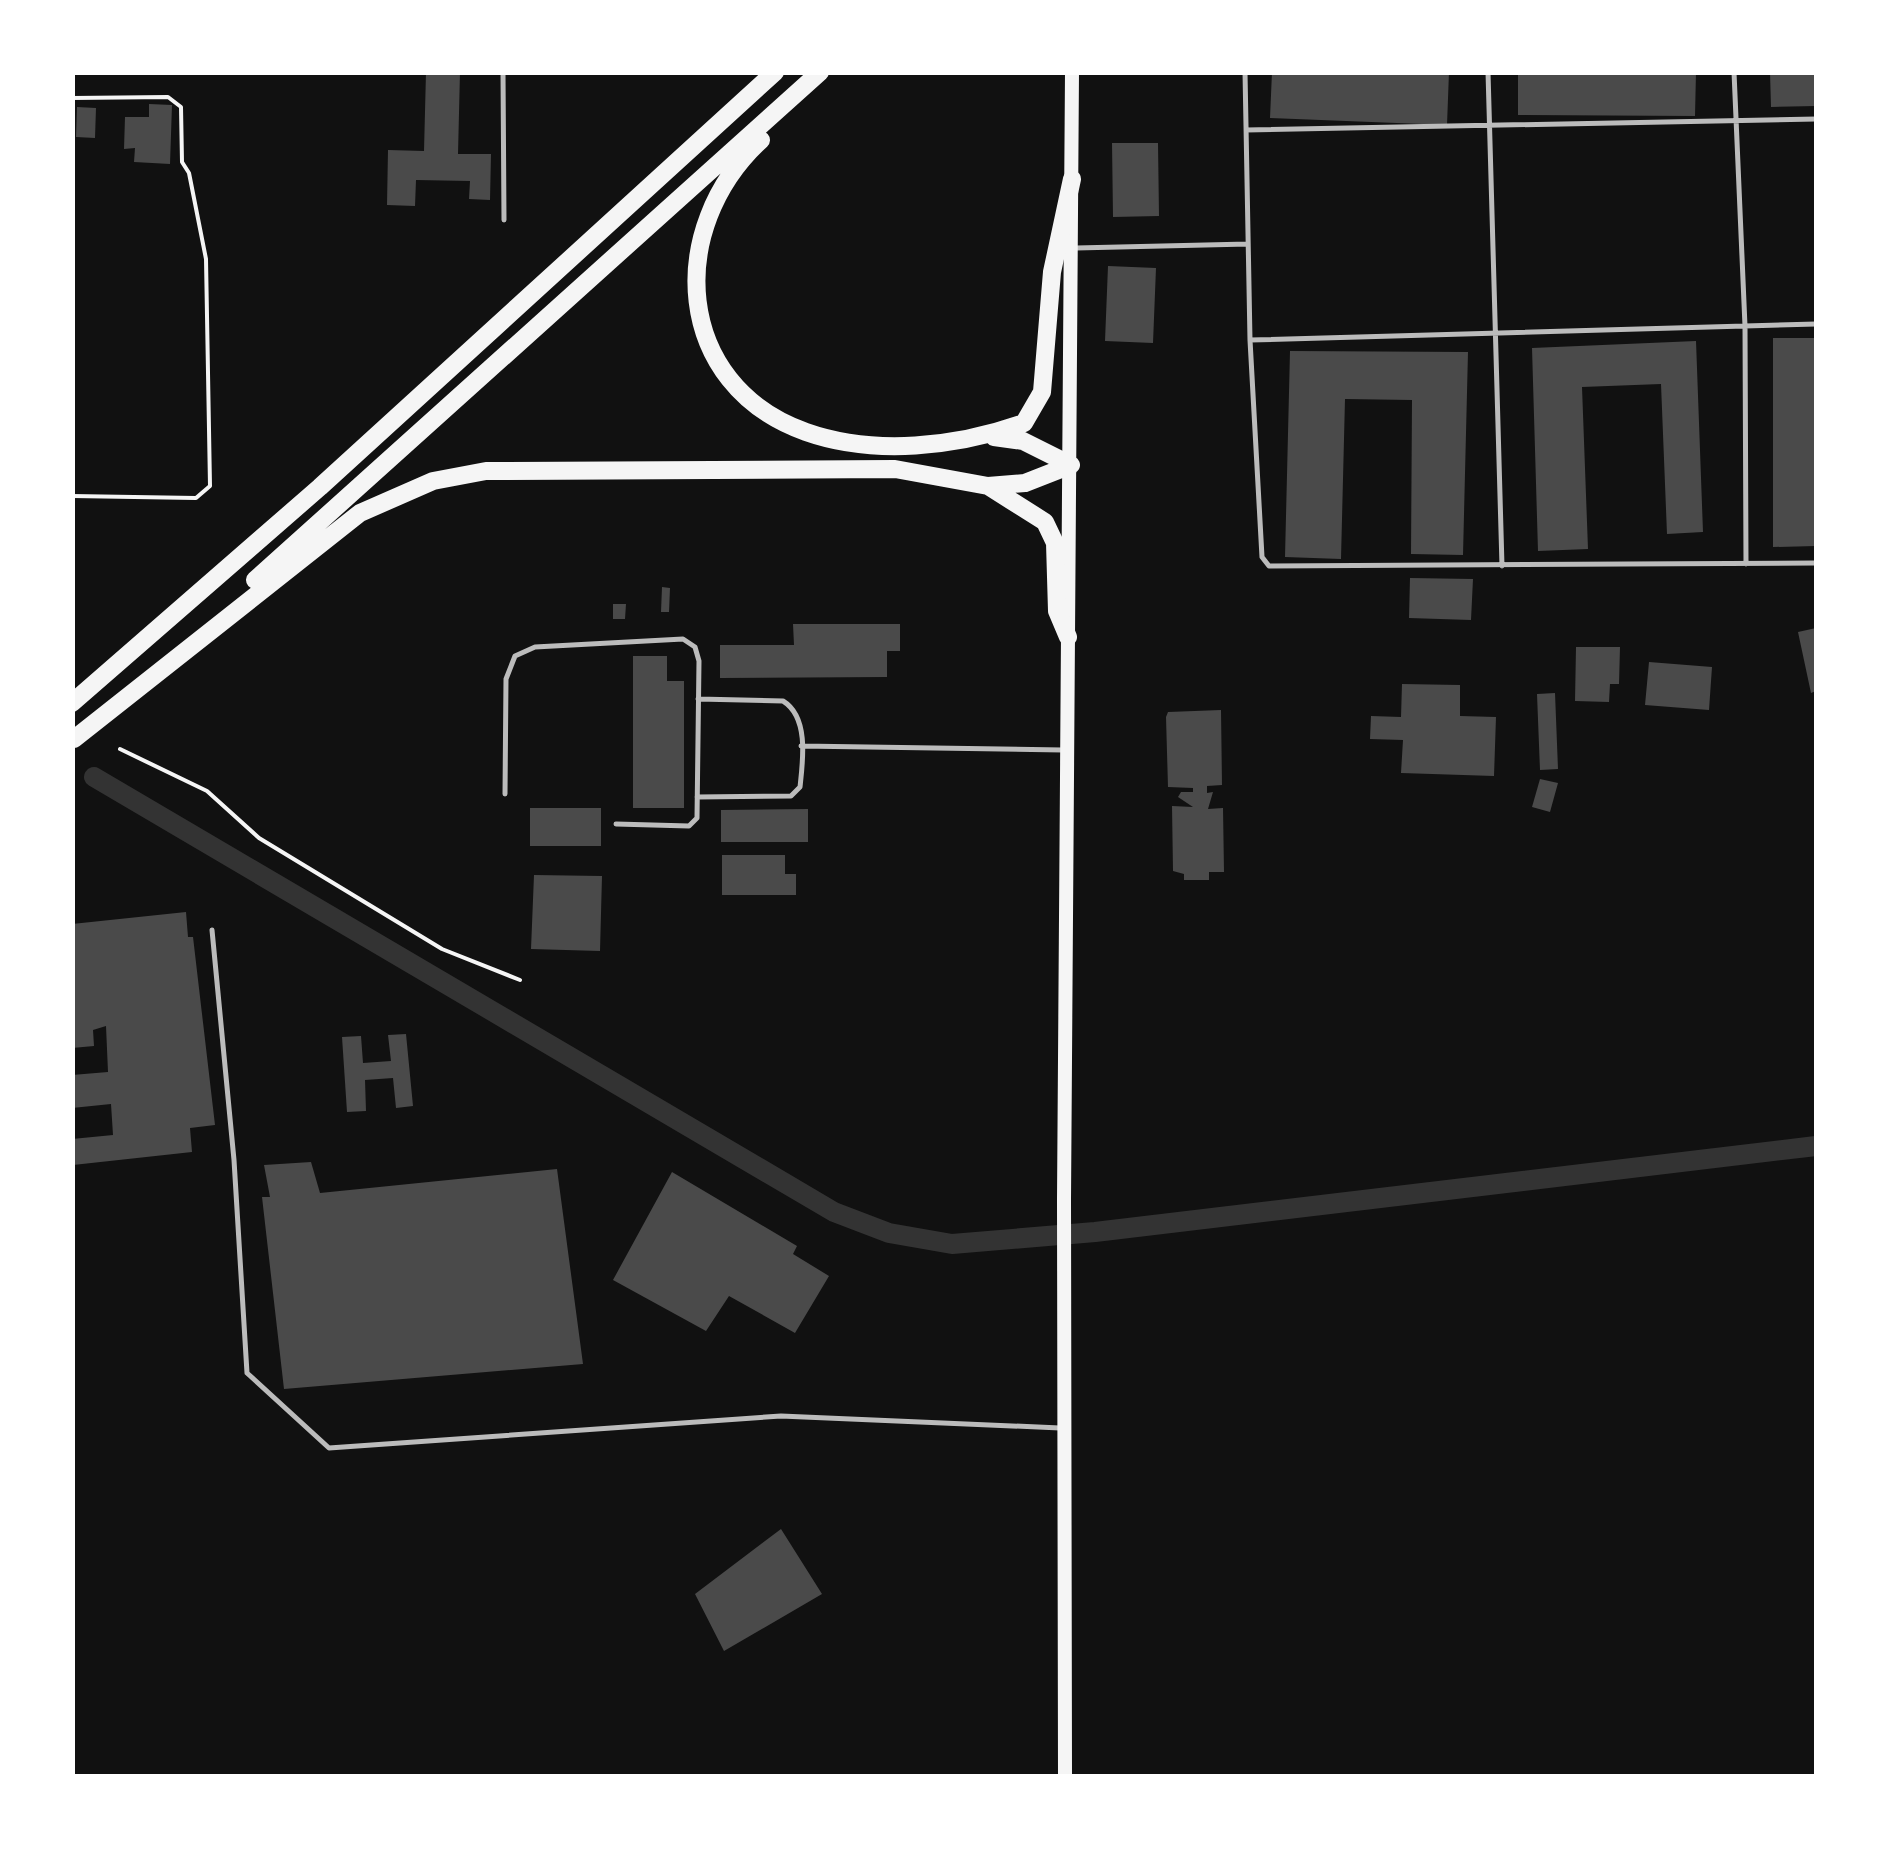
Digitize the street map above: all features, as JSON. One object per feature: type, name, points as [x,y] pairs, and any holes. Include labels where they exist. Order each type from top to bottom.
[{"type":"highway","points":[[820,72],[726,179],[697,248],[698,316],[718,359],[746,396],[773,416],[841,442],[895,446],[989,436],[1024,424],[1042,392],[1052,272],[1072,179]]},
{"type":"highway","points":[[73,740],[832,72]]},
{"type":"highway","points":[[72,702],[320,487],[768,78]]},
{"type":"highway","points":[[989,436],[1023,441],[1071,465]]},
{"type":"highway","points":[[73,740],[349,521],[394,495],[433,481],[486,470],[894,469],[988,486],[1025,482],[1071,465]]},
{"type":"highway","points":[[988,486],[1045,522],[1055,543],[1058,611],[1068,637]]},
{"type":"main road","points":[[1065,1776],[1064,1200],[1072,72]]},
{"type":"lane","points":[[503,72],[504,220]]},
{"type":"lane","points":[[1245,72],[1250,340],[1262,558],[1268,566],[1816,563]]},
{"type":"lane","points":[[1488,72],[1502,566]]},
{"type":"lane","points":[[1734,72],[1745,326],[1746,564]]},
{"type":"lane","points":[[1246,130],[1816,120]]},
{"type":"lane","points":[[1072,248],[1248,244]]},
{"type":"lane","points":[[1250,340],[1816,324]]},
{"type":"lane","points":[[505,794],[506,679],[515,656],[524,650],[683,639],[694,647],[699,661],[696,818],[689,826],[616,824]]},
{"type":"lane","points":[[697,797],[791,796],[800,787],[801,746],[800,720],[784,701],[698,699]]},
{"type":"lane","points":[[801,746],[1068,750]]},
{"type":"lane","points":[[212,930],[234,1160],[248,1373],[329,1448],[781,1416],[1065,1428]]},
{"type":"path","points":[[72,98],[168,97],[180,107],[182,162],[189,173],[206,260],[210,486],[196,498],[72,496]]},
{"type":"path","points":[[120,748],[206,791],[260,838],[442,950],[520,980]]},
{"type":"building","points":[[426,72],[460,72],[458,154],[491,154],[490,200],[469,199],[470,181],[416,180],[415,206],[387,205],[388,150],[424,151]]},
{"type":"building","points":[[1272,72],[1449,72],[1447,125],[1270,118]]},
{"type":"building","points":[[1518,72],[1696,72],[1695,116],[1518,115]]},
{"type":"building","points":[[1770,72],[1816,72],[1816,106],[1771,107]]},
{"type":"building","points":[[149,104],[172,105],[170,164],[134,162],[135,148],[124,149],[125,117],[149,117]]},
{"type":"building","points":[[77,107],[96,108],[95,138],[76,137]]},
{"type":"building","points":[[1112,143],[1158,143],[1159,216],[1113,217]]},
{"type":"building","points":[[1108,266],[1156,268],[1153,343],[1105,341]]},
{"type":"building","points":[[1773,338],[1816,338],[1816,546],[1773,547]]},
{"type":"building","points":[[1696,341],[1703,532],[1667,534],[1661,384],[1582,387],[1588,549],[1538,551],[1532,348]]},
{"type":"building","points":[[1290,351],[1468,352],[1463,555],[1411,554],[1412,400],[1345,399],[1341,559],[1285,557]]},
{"type":"building","points":[[1410,578],[1473,579],[1471,620],[1409,618]]},
{"type":"building","points":[[662,587],[670,588],[669,612],[661,612]]},
{"type":"building","points":[[613,604],[626,604],[625,619],[613,619]]},
{"type":"building","points":[[793,624],[900,624],[900,651],[887,651],[887,677],[720,678],[720,645],[794,645]]},
{"type":"building","points":[[1816,628],[1816,691],[1811,693],[1798,632]]},
{"type":"building","points":[[1576,647],[1620,647],[1619,684],[1610,684],[1609,702],[1575,701]]},
{"type":"building","points":[[633,656],[667,656],[667,681],[684,681],[684,808],[633,808]]},
{"type":"building","points":[[1649,662],[1712,667],[1709,710],[1645,705]]},
{"type":"building","points":[[1402,684],[1460,685],[1460,716],[1496,717],[1494,776],[1401,773],[1403,740],[1370,739],[1371,716],[1401,717]]},
{"type":"building","points":[[1555,693],[1558,769],[1540,770],[1537,694]]},
{"type":"building","points":[[1221,710],[1222,785],[1207,786],[1207,793],[1213,792],[1208,809],[1223,808],[1224,872],[1209,872],[1209,880],[1184,880],[1184,874],[1173,871],[1172,806],[1193,807],[1178,797],[1181,792],[1193,792],[1193,788],[1168,787],[1166,717],[1168,712]]},
{"type":"building","points":[[1540,779],[1558,783],[1550,812],[1532,807]]},
{"type":"building","points":[[530,808],[601,808],[601,846],[530,846]]},
{"type":"building","points":[[808,809],[808,842],[721,842],[721,810]]},
{"type":"building","points":[[722,855],[785,855],[785,874],[796,874],[796,895],[722,895]]},
{"type":"building","points":[[534,875],[602,876],[600,951],[531,949]]},
{"type":"building","points":[[186,912],[188,937],[193,937],[215,1125],[190,1128],[192,1152],[73,1165],[72,1139],[113,1135],[111,1104],[72,1108],[72,1075],[108,1072],[106,1026],[93,1030],[94,1046],[72,1048],[72,924]]},
{"type":"building","points":[[406,1034],[413,1106],[396,1108],[393,1078],[365,1080],[366,1111],[347,1112],[342,1037],[361,1036],[363,1063],[391,1061],[388,1035]]},
{"type":"building","points":[[311,1162],[320,1193],[557,1169],[583,1364],[284,1389],[262,1197],[270,1197],[264,1165]]},
{"type":"building","points":[[672,1172],[797,1246],[793,1254],[829,1276],[795,1333],[729,1296],[706,1331],[613,1280]]},
{"type":"building","points":[[781,1529],[822,1594],[724,1651],[695,1594]]},
{"type":"waterway","points":[[94,777],[834,1212],[889,1233],[952,1244],[1095,1232],[1816,1146]]}]
